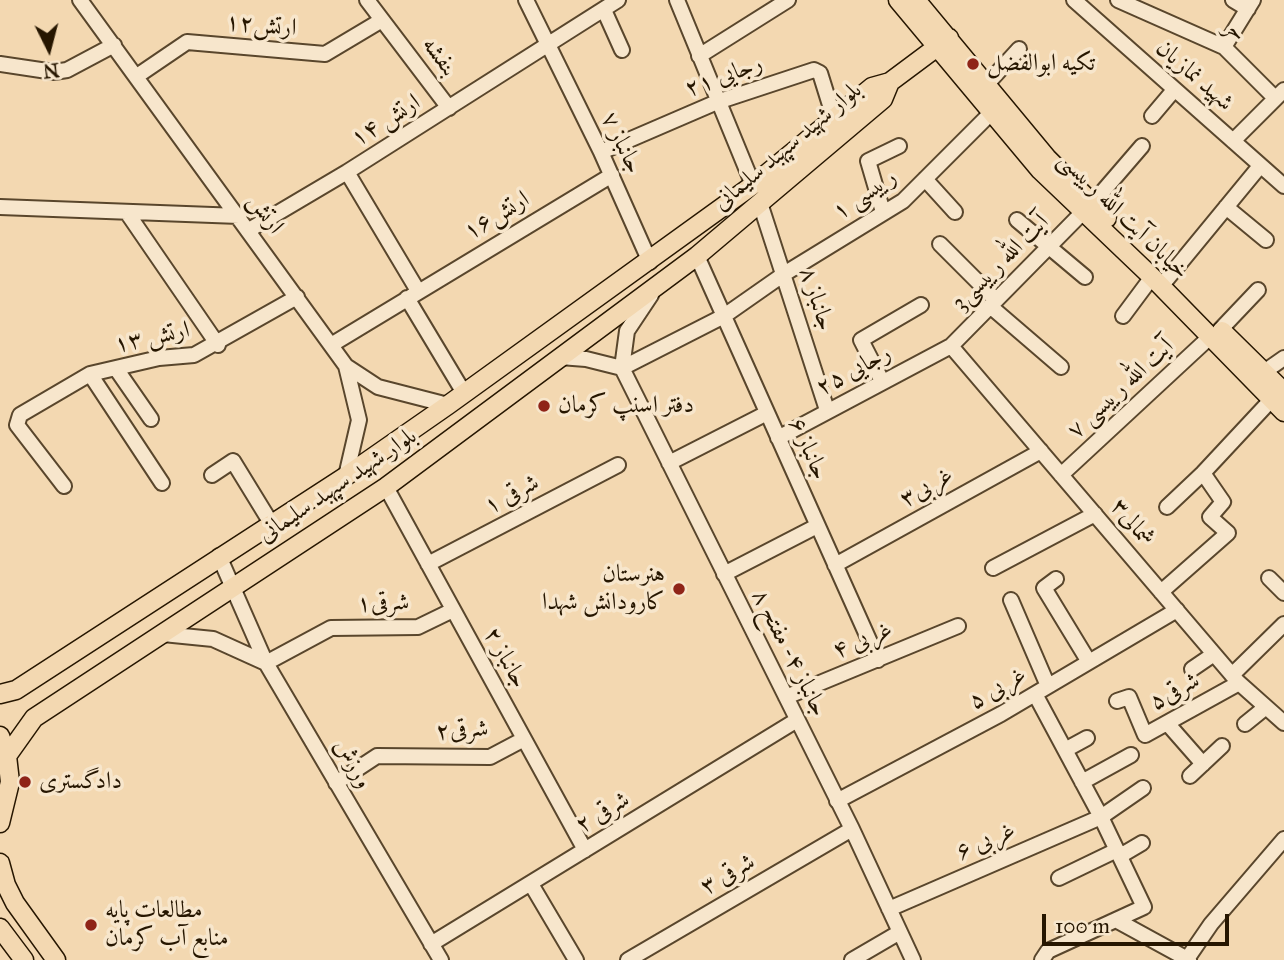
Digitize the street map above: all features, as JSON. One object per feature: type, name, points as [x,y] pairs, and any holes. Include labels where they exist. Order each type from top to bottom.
[{"type":"main road","points":[[898,0],[943,41]]},
{"type":"main road","points":[[916,0],[943,41]]},
{"type":"main road","points":[[890,82],[943,41]]},
{"type":"main road","name":"خیابان آیت الله رییسی","points":[[943,41],[987,84],[1088,208]]},
{"type":"main road","name":"خیابان آیت الله رییسی","points":[[943,41],[992,112],[1040,170],[1088,208],[1216,333],[1280,401]]},
{"type":"main road","name":"بلوار شهید سپهبد سلیمانی","points":[[0,694],[16,691],[219,556],[346,476],[650,262],[753,185],[872,87],[890,82]]},
{"type":"main road","name":"بلوار شهید سپهبد سلیمانی","points":[[7,756],[34,718],[386,487],[697,256],[883,100],[890,82]]},
{"type":"main road","name":"خیابان آیت الله رییسی","points":[[1216,333],[1264,372],[1280,401]]},
{"type":"main road","points":[[0,736],[7,756],[9,795],[0,823]]},
{"type":"main road","points":[[0,863],[6,886],[15,903],[56,960]]},
{"type":"main road","points":[[0,928],[24,960]]},
{"type":"street","name":"ارتش","points":[[80,0],[346,366],[378,387],[448,405]]},
{"type":"street","name":"بنفشه","points":[[367,0],[449,108]]},
{"type":"street","name":"جانباز ۷","points":[[526,0],[546,46],[612,175],[650,262]]},
{"type":"street","name":"ارتش ۱۴","points":[[249,230],[347,172],[618,0]]},
{"type":"street","points":[[677,0],[753,185]]},
{"type":"street","points":[[699,55],[788,0]]},
{"type":"street","name":"شهید نمازیان","points":[[1074,0],[1284,187]]},
{"type":"street","points":[[1088,13],[1097,0]]},
{"type":"street","name":"حر","points":[[1118,0],[1224,47],[1280,94]]},
{"type":"street","points":[[1224,47],[1250,4],[1233,0]]},
{"type":"street","points":[[604,10],[622,50]]},
{"type":"street","name":"ارتش۱۲","points":[[137,76],[187,42],[325,54],[382,20]]},
{"type":"street","points":[[0,64],[54,72],[67,70],[114,45]]},
{"type":"street","points":[[987,84],[1019,49]]},
{"type":"street","name":"رجایی ۲۱","points":[[601,152],[717,102],[818,70],[834,118]]},
{"type":"street","points":[[1152,116],[1174,90]]},
{"type":"street","points":[[1233,141],[1280,94]]},
{"type":"street","name":"رییسی ۱","points":[[622,368],[724,316],[784,274],[903,201],[992,112]]},
{"type":"street","points":[[883,212],[868,161],[900,146]]},
{"type":"street","name":"آیت الله رییسی3","points":[[951,346],[1088,208],[1142,146]]},
{"type":"street","points":[[1123,316],[1226,207],[1260,166]]},
{"type":"street","points":[[347,172],[464,393]]},
{"type":"street","name":"ارتش۱۶","points":[[331,345],[612,175]]},
{"type":"street","points":[[925,179],[955,212]]},
{"type":"street","name":"جانباز ۸","points":[[760,203],[827,410]]},
{"type":"street","points":[[0,207],[128,214],[239,216]]},
{"type":"street","points":[[1226,207],[1266,240]]},
{"type":"street","points":[[128,214],[218,345]]},
{"type":"street","points":[[1017,220],[1084,277]]},
{"type":"street","points":[[940,244],[993,303],[1061,367]]},
{"type":"street","name":"جانباز ۶","points":[[697,256],[878,660]]},
{"type":"street","points":[[560,357],[586,359],[622,368],[627,331],[656,286]]},
{"type":"street","name":"آیت الله رییسی ۷","points":[[1061,475],[1216,333],[1258,290]]},
{"type":"street","name":"ارتش ۱۳","points":[[64,486],[17,425],[16,419],[90,374],[117,370],[159,358],[188,358],[218,345],[297,297]]},
{"type":"street","points":[[882,381],[860,340],[921,306]]},
{"type":"street","name":"رجایی ۲۵","points":[[778,438],[951,346]]},
{"type":"street","name":"شمالی۳","points":[[951,346],[1235,679],[1284,723]]},
{"type":"street","points":[[1264,372],[1284,358]]},
{"type":"street","points":[[346,366],[359,420],[346,476]]},
{"type":"street","name":"جانباز ۴- مفتح ۸","points":[[622,368],[852,829],[913,960]]},
{"type":"street","points":[[117,370],[151,419]]},
{"type":"street","points":[[90,374],[162,483]]},
{"type":"street","points":[[1167,507],[1280,401]]},
{"type":"street","points":[[669,463],[767,413]]},
{"type":"street","name":"غربی۳","points":[[835,565],[1041,451]]},
{"type":"street","points":[[212,475],[233,461],[271,523]]},
{"type":"street","name":"شرقی ۱","points":[[428,564],[618,465]]},
{"type":"street","points":[[1161,592],[1228,533],[1210,517],[1223,502],[1203,473]]},
{"type":"street","name":"جانباز ۲","points":[[386,487],[585,850]]},
{"type":"street","points":[[993,568],[1095,514]]},
{"type":"street","points":[[724,574],[817,526]]},
{"type":"street","name":"ورزش","points":[[219,556],[266,663],[440,960]]},
{"type":"street","points":[[1269,578],[1284,593]]},
{"type":"street","points":[[1056,579],[1044,588],[1089,662]]},
{"type":"street","points":[[1011,600],[1041,690],[1066,750],[1144,906],[1048,951],[1042,960]]},
{"type":"street","name":"شرقی۱","points":[[266,663],[331,628],[418,627],[453,610]]},
{"type":"street","name":"غربی ۵","points":[[838,801],[1041,690],[1177,610]]},
{"type":"street","name":"شرقی۵","points":[[1117,701],[1129,697],[1145,735],[1235,679],[1284,624]]},
{"type":"street","name":"غربی ۴","points":[[786,696],[958,626]]},
{"type":"street","points":[[163,634],[213,639],[266,663]]},
{"type":"street","points":[[1192,669],[1214,654]]},
{"type":"street","points":[[1245,724],[1266,707]]},
{"type":"street","name":"شرقی ۲","points":[[431,944],[797,720]]},
{"type":"street","points":[[1167,723],[1203,764]]},
{"type":"street","points":[[1066,750],[1087,738]]},
{"type":"street","name":"شرقی۲","points":[[336,783],[377,756],[490,757],[524,739]]},
{"type":"street","points":[[1190,776],[1222,746]]},
{"type":"street","points":[[1082,782],[1131,755]]},
{"type":"street","name":"غربی ۶","points":[[889,909],[1101,817],[1143,788]]},
{"type":"street","name":"شرقی ۳","points":[[628,960],[852,829]]},
{"type":"street","points":[[1116,920],[1188,960],[1211,924],[1284,839]]},
{"type":"street","points":[[1059,878],[1142,843]]},
{"type":"street","points":[[531,884],[576,960]]},
{"type":"street","points":[[852,960],[900,932]]},
{"type":"place","name":"تکیه ابوالفضل","points":[[973,64]]},
{"type":"place","name":"دفتر اسنپ کرمان","points":[[544,406]]},
{"type":"place","name":"هنرستان کارودانش شهدا","points":[[679,589]]},
{"type":"place","name":"دادگستری","points":[[25,782]]},
{"type":"place","name":"مطالعات پایه منابع آب کرمان","points":[[91,925]]}]
